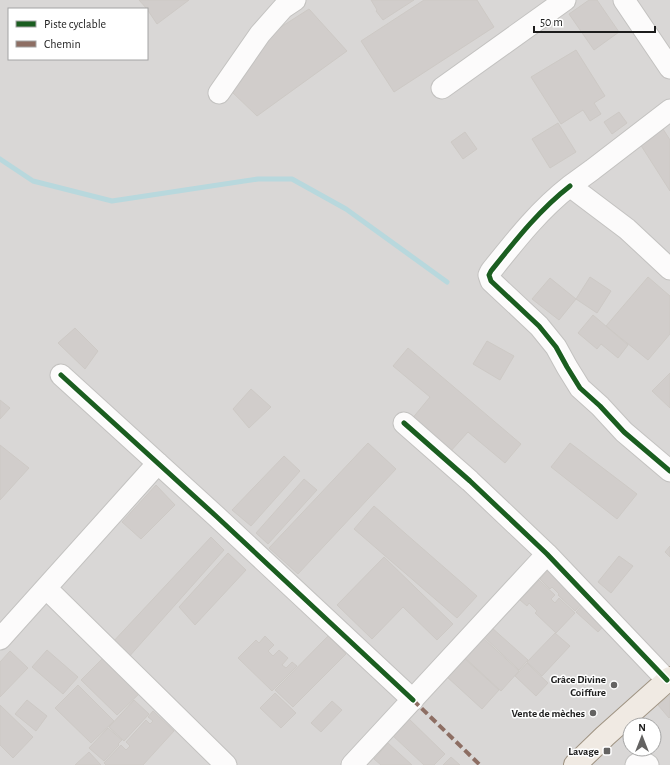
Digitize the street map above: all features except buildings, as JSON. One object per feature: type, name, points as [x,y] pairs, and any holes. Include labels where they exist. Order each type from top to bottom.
[{"type":"main road","points":[[575,765],[669,679]]},
{"type":"street","points":[[218,93],[260,34],[283,8],[295,0]]},
{"type":"street","points":[[442,88],[565,0]]},
{"type":"street","points":[[624,0],[670,68]]},
{"type":"street","points":[[670,110],[554,198],[517,238],[489,275],[491,281],[539,326],[556,347],[580,388],[600,406],[624,432],[670,470]]},
{"type":"street","points":[[570,186],[627,230],[670,269]]},
{"type":"street","points":[[61,375],[217,517],[413,700]]},
{"type":"street","points":[[404,423],[470,481],[547,554],[669,679]]},
{"type":"street","points":[[0,639],[158,463]]},
{"type":"street","points":[[352,765],[547,554]]},
{"type":"street","points":[[46,588],[226,765]]},
{"type":"street","points":[[636,765],[648,765]]},
{"type":"shaded area","points":[[0,0],[670,0],[670,765],[0,765]]},
{"type":"waterway","points":[[0,159],[33,181],[112,201],[258,179],[292,179],[346,209],[447,282]]},
{"type":"marked path","points":[[413,700],[480,765]]},
{"type":"cycle path","points":[[570,186],[548,205],[518,237],[491,271],[489,275],[491,281],[539,326],[556,347],[580,388],[600,406],[624,432],[670,471]]},
{"type":"cycle path","points":[[61,375],[217,517],[413,700]]},
{"type":"cycle path","points":[[404,423],[470,481],[547,554],[667,680]]},
{"type":"place","name":"Grâce Divine Coiffure","points":[[614,685]]},
{"type":"place","name":"Vente de mèches","points":[[593,713]]},
{"type":"place","name":"Lavage","points":[[607,751]]}]
